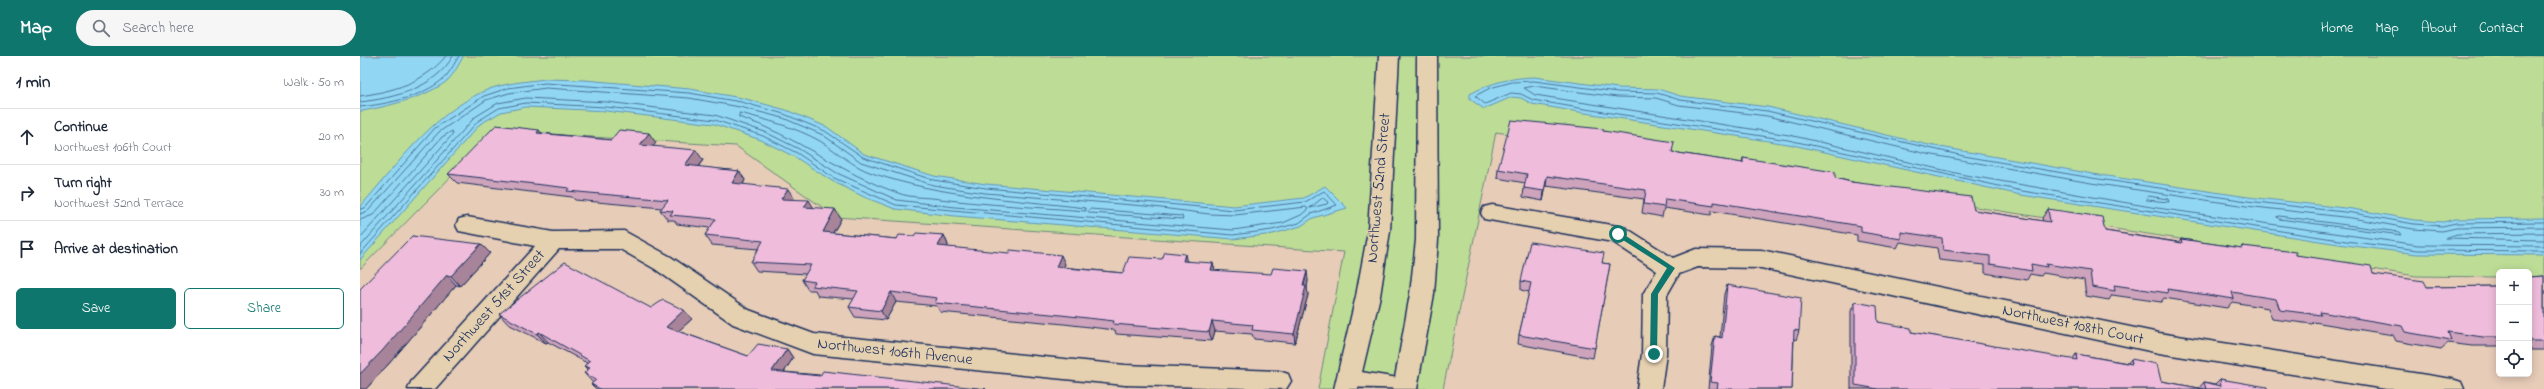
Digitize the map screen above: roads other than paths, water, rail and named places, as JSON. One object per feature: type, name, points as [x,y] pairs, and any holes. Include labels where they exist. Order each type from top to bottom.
[{"type":"street","name":"Northwest 52nd Street","points":[[1347,385],[1368,296],[1379,231],[1389,56]]},
{"type":"street","points":[[1347,385],[1404,389],[1422,294],[1427,240],[1427,56]]},
{"type":"street","points":[[1492,214],[1618,234],[1671,268],[1655,294],[1654,354],[1646,387]]},
{"type":"street","name":"Northwest 106th Avenue","points":[[467,225],[553,241],[624,240],[663,263],[741,317],[813,344],[1123,382],[1279,381]]},
{"type":"street","name":"Northwest 51st Street","points":[[420,389],[553,241]]},
{"type":"street","name":"Northwest 108th Court","points":[[1671,268],[1696,258],[1762,259],[2159,343],[2452,389]]},
{"type":"water","points":[[360,56],[463,57],[448,80],[440,86],[419,96],[395,104],[360,111]]},
{"type":"water","points":[[1534,77],[1618,88],[1658,89],[1680,96],[1768,107],[1929,145],[2093,174],[2248,197],[2353,209],[2414,220],[2443,222],[2455,219],[2544,218],[2544,255],[2417,254],[2345,245],[2021,195],[1788,144],[1532,104],[1521,98],[1512,97],[1484,109],[1470,99],[1470,94],[1494,84],[1517,78]]},
{"type":"water","points":[[545,79],[584,80],[690,89],[742,98],[786,110],[827,127],[864,154],[934,176],[986,184],[1234,206],[1304,198],[1325,186],[1347,208],[1313,218],[1301,226],[1273,234],[1233,239],[955,216],[895,209],[864,197],[832,181],[795,157],[761,140],[714,124],[606,111],[526,107],[501,112],[480,124],[360,260],[360,207],[415,143],[430,128],[463,102],[489,89],[521,82]]}]
